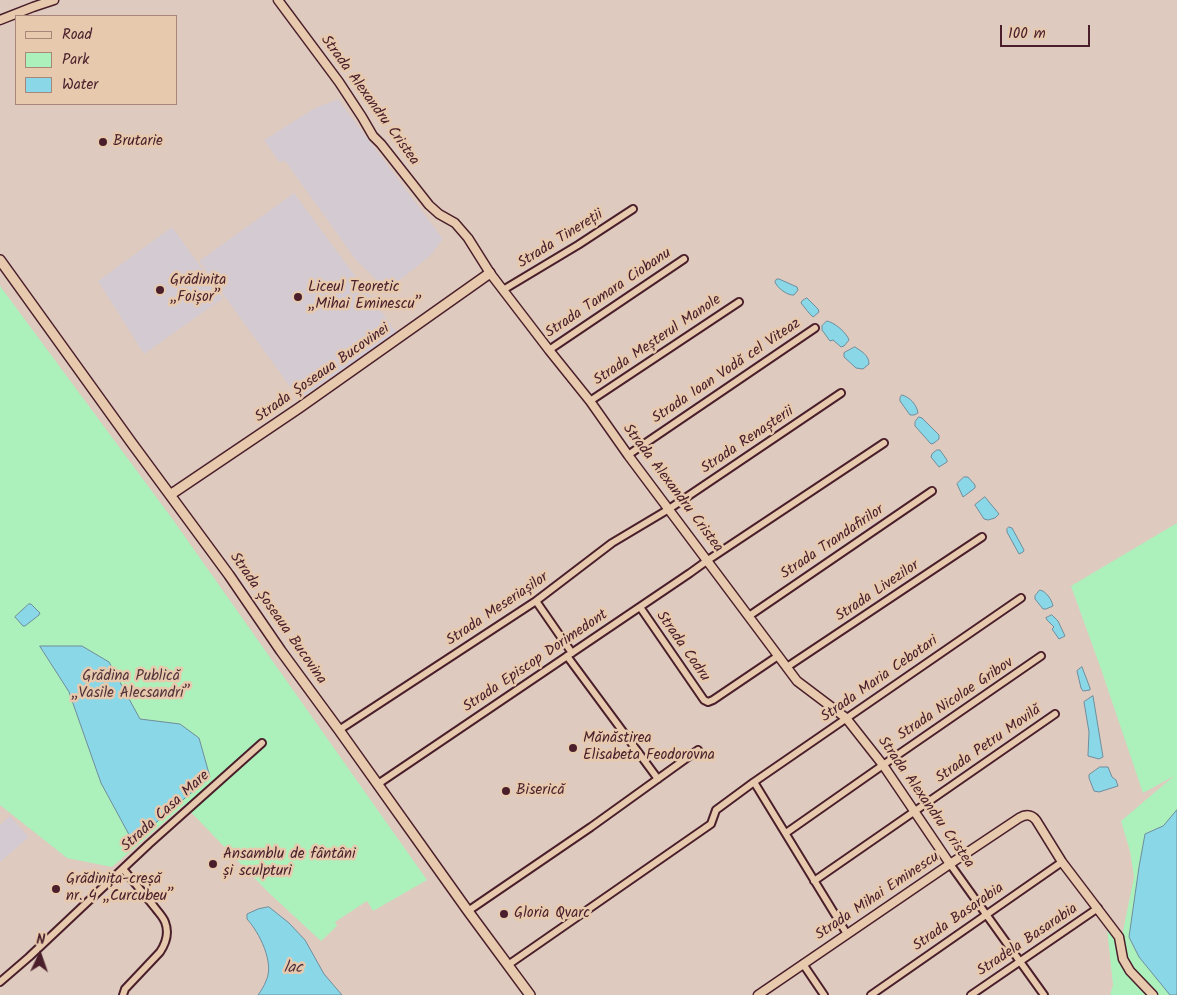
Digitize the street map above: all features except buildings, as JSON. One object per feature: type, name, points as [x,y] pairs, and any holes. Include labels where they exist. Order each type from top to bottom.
[{"type":"main road","name":"Strada Șoseaua Bucovina","points":[[0,260],[229,575],[281,651],[530,995]]},
{"type":"main road","name":"Strada Șoseaua Bucovinei","points":[[170,495],[302,406],[490,273]]},
{"type":"street","points":[[0,20],[30,3],[54,0]]},
{"type":"street","name":"Strada Alexandru Cristea","points":[[278,0],[339,82],[373,136],[428,205],[439,214],[455,222],[468,238],[490,273],[590,401],[778,656],[798,680],[846,718],[883,765],[914,813],[1044,995]]},
{"type":"street","name":"Strada Tinereții","points":[[503,290],[578,245],[632,209]]},
{"type":"street","name":"Strada Tamara Ciobanu","points":[[549,350],[684,258]]},
{"type":"street","name":"Strada Meșterul Manole","points":[[590,401],[739,302]]},
{"type":"street","name":"Strada Ioan Vodă cel Viteaz","points":[[628,455],[815,328]]},
{"type":"street","name":"Strada Renașterii","points":[[669,509],[841,393]]},
{"type":"street","name":"Strada Episcop Dorimedont","points":[[378,784],[884,443]]},
{"type":"street","name":"Strada Trandafirilor","points":[[749,616],[932,491]]},
{"type":"street","name":"Strada Meseriașilor","points":[[339,730],[536,601],[612,543],[669,509]]},
{"type":"street","name":"Strada Livezilor","points":[[787,667],[982,537]]},
{"type":"street","name":"Strada Maria Cebotari","points":[[508,965],[711,824],[716,810],[754,782],[1020,598]]},
{"type":"street","points":[[536,601],[569,654],[658,779]]},
{"type":"street","name":"Strada Codru","points":[[640,607],[704,700],[708,702],[778,656]]},
{"type":"street","name":"Strada Nicolae Gribov","points":[[786,833],[1041,656]]},
{"type":"street","name":"Strada Petru Movilă","points":[[814,881],[1055,714]]},
{"type":"street","name":"Strada Casa Mare","points":[[0,982],[30,957],[168,827],[262,743]]},
{"type":"street","points":[[468,911],[591,827],[698,750]]},
{"type":"street","points":[[754,782],[847,934]]},
{"type":"street","name":"Strada Mihai Eminescu","points":[[758,995],[1023,815],[1028,815],[1033,816],[1062,862],[1119,936],[1123,959],[1130,971],[1153,995]]},
{"type":"street","name":"Strada Basarabia","points":[[871,995],[1062,862]]},
{"type":"street","points":[[122,870],[149,900],[164,921],[166,928],[164,945],[160,952],[125,989],[123,995]]},
{"type":"street","name":"Stradela Basarabia","points":[[972,995],[1098,908]]},
{"type":"street","points":[[802,964],[824,995]]},
{"type":"shaded area","points":[[338,99],[443,239],[430,256],[387,290],[356,260],[285,161],[279,162],[264,140],[315,108]]},
{"type":"shaded area","name":"Liceul Teoretic „Mihai Eminescu”","points":[[294,193],[397,333],[299,399],[199,261]]},
{"type":"shaded area","name":"Grădinița „Foișor”","points":[[172,227],[223,298],[144,354],[98,281]]},
{"type":"shaded area","points":[[10,816],[29,837],[0,862],[0,825]]},
{"type":"green space","name":"Grădina Publică „Vasile Alecsandri”","points":[[0,286],[171,517],[427,880],[373,911],[367,901],[335,922],[337,926],[321,941],[269,893],[184,805],[112,867],[67,858],[0,805]]},
{"type":"green space","points":[[1177,523],[1177,995],[1157,995],[1133,969],[1126,957],[1122,936],[1134,877],[1130,851],[1121,821],[1174,776],[1143,793],[1071,586]]},
{"type":"green space","points":[[1107,928],[1117,938],[1133,979],[1148,995],[1110,995],[1113,985]]},
{"type":"water","points":[[777,279],[797,287],[798,290],[794,295],[786,293],[776,284]]},
{"type":"water","points":[[807,298],[819,312],[813,317],[801,303]]},
{"type":"water","points":[[827,321],[837,326],[848,337],[849,340],[844,346],[841,347],[833,340],[830,341],[822,330],[822,326]]},
{"type":"water","points":[[855,347],[868,358],[869,364],[863,369],[856,368],[844,357],[844,353]]},
{"type":"water","points":[[902,395],[913,402],[918,413],[910,415],[900,401]]},
{"type":"water","points":[[919,417],[939,435],[939,439],[934,443],[931,444],[915,426],[915,422]]},
{"type":"water","points":[[937,450],[940,450],[947,460],[947,462],[939,467],[931,457]]},
{"type":"water","points":[[964,477],[968,477],[975,485],[975,488],[963,497],[957,484]]},
{"type":"water","points":[[985,497],[999,514],[995,518],[984,519],[975,505]]},
{"type":"water","points":[[1009,527],[1012,528],[1024,550],[1019,554],[1007,532]]},
{"type":"water","points":[[1040,590],[1048,596],[1053,606],[1043,609],[1035,599]]},
{"type":"water","points":[[29,604],[40,613],[23,626],[15,617]]},
{"type":"water","points":[[1052,615],[1058,621],[1065,636],[1059,639],[1052,629],[1054,627],[1046,618]]},
{"type":"water","points":[[40,646],[82,646],[109,662],[140,719],[180,724],[199,738],[210,777],[133,842],[101,783],[69,692]]},
{"type":"water","points":[[1082,667],[1090,690],[1083,691],[1081,688],[1077,671]]},
{"type":"water","points":[[1093,696],[1103,757],[1099,759],[1088,756],[1089,732],[1084,702]]},
{"type":"water","points":[[1100,767],[1108,767],[1118,786],[1099,792],[1094,791],[1089,775]]},
{"type":"water","points":[[1177,810],[1177,995],[1170,995],[1139,957],[1129,937],[1145,834],[1163,826]]},
{"type":"water","name":"lac","points":[[269,907],[289,923],[305,940],[324,974],[342,995],[258,995],[266,981],[269,966],[261,940],[247,919],[247,914]]},
{"type":"place","name":"Brutarie","points":[[103,142]]},
{"type":"place","name":"Grădinița „Foișor”","points":[[160,290]]},
{"type":"place","name":"Liceul Teoretic „Mihai Eminescu”","points":[[298,297]]},
{"type":"place","name":"Mănăstirea Elisabeta Feodorovna","points":[[573,748]]},
{"type":"place","name":"Biserică","points":[[506,791]]},
{"type":"place","name":"Ansamblu de fântâni și sculpturi","points":[[213,864]]},
{"type":"place","name":"Grădinița-creșă nr. 4 „Curcubeu”","points":[[56,889]]},
{"type":"place","name":"Gloria Qvarc","points":[[504,914]]}]
